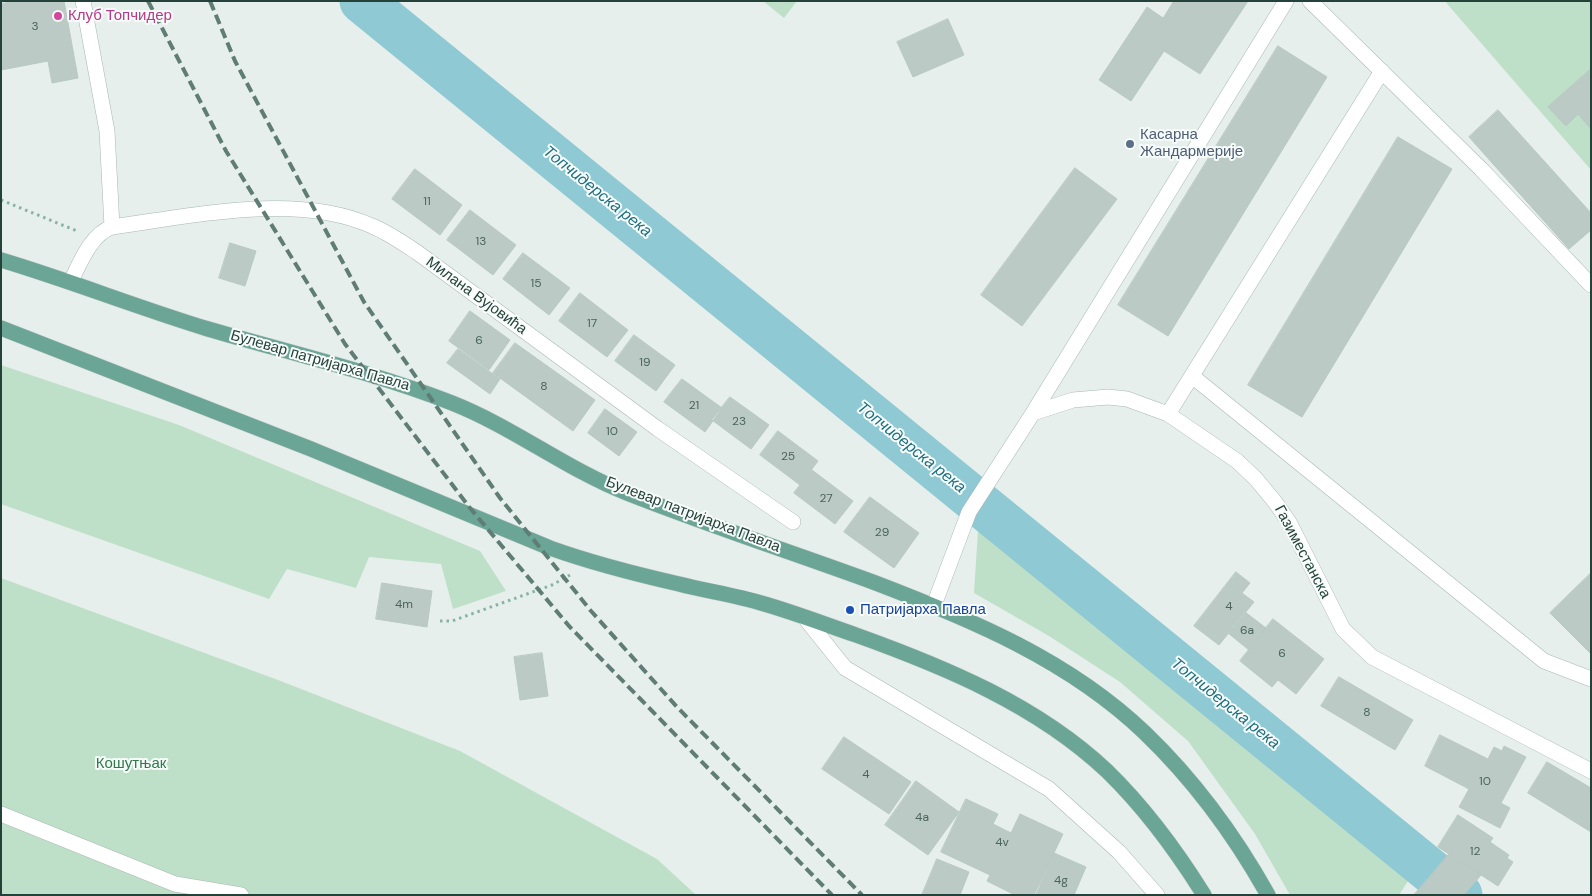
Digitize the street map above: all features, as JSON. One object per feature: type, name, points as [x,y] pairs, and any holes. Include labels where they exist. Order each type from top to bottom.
[{"type":"main road","name":"Булевар патријарха Павла","points":[[1,260],[70,281],[204,327],[410,387],[457,405],[508,430],[622,491],[934,605],[975,623],[1052,663],[1106,700],[1144,732],[1192,783],[1219,818],[1268,895]]},
{"type":"main road","points":[[1,328],[311,449],[550,548],[587,561],[752,601],[922,660],[969,680],[1022,708],[1069,740],[1106,770],[1144,810],[1179,856],[1204,895]]},
{"type":"street","points":[[83,1],[107,131],[112,227]]},
{"type":"street","points":[[934,605],[969,512],[987,481],[1033,413],[1286,1]]},
{"type":"street","points":[[1310,1],[1481,169],[1591,285]]},
{"type":"street","points":[[1168,414],[1382,71]]},
{"type":"street","name":"Милана Вујовића","points":[[70,281],[95,238],[105,229],[112,227],[206,214],[283,209],[309,210],[370,225],[405,244],[658,429],[793,522]]},
{"type":"street","points":[[1192,376],[1544,661],[1591,679]]},
{"type":"street","name":"Газиместанска","points":[[1033,413],[1073,400],[1108,397],[1128,399],[1168,414],[1237,461],[1265,488],[1289,522],[1334,615],[1355,643],[1372,657],[1591,771]]},
{"type":"street","points":[[805,618],[845,668],[1049,789],[1119,852],[1157,895]]},
{"type":"street","points":[[1,814],[175,884],[241,895]]},
{"type":"path","points":[[1,200],[95,238]]},
{"type":"path","points":[[440,621],[452,621],[470,615],[552,585],[577,572]]},
{"type":"green space","points":[[763,1],[797,1],[784,18]]},
{"type":"green space","points":[[1445,1],[1591,1],[1591,170],[1449,6]]},
{"type":"green space","points":[[1,365],[179,425],[480,551],[506,591],[453,609],[441,564],[369,557],[356,588],[287,569],[269,599],[1,504]]},
{"type":"green space","points":[[979,515],[1414,872],[1399,895],[1290,895],[1255,834],[1188,741],[1120,682],[1049,636],[974,593]]},
{"type":"green space","name":"Кошутњак","points":[[1,578],[278,680],[460,751],[657,859],[696,895],[1,895]]},
{"type":"building","points":[[16,1],[64,1],[78,78],[52,83],[48,61],[1,70],[1,4]]},
{"type":"building","points":[[1174,1],[1248,1],[1200,74],[1164,51],[1131,101],[1099,80],[1147,7],[1163,18]]},
{"type":"building","points":[[948,19],[964,55],[913,77],[897,42]]},
{"type":"building","points":[[1278,46],[1327,77],[1168,336],[1118,305]]},
{"type":"building","points":[[1591,69],[1591,129],[1578,114],[1566,126],[1548,107]]},
{"type":"building","points":[[1498,110],[1591,213],[1591,230],[1569,249],[1469,137]]},
{"type":"building","points":[[1398,137],[1452,169],[1302,417],[1248,385]]},
{"type":"building","points":[[1075,168],[1117,199],[1022,326],[981,295]]},
{"type":"building","points":[[415,169],[462,205],[440,235],[392,199]]},
{"type":"building","points":[[470,210],[516,245],[493,275],[447,240]]},
{"type":"building","points":[[230,243],[256,251],[245,286],[219,278]]},
{"type":"building","points":[[523,253],[570,288],[549,315],[503,279]]},
{"type":"building","points":[[580,293],[628,330],[607,357],[559,321]]},
{"type":"building","points":[[470,311],[510,340],[489,370],[449,341]]},
{"type":"building","points":[[634,335],[675,365],[656,391],[615,361]]},
{"type":"building","points":[[515,343],[595,400],[573,431],[493,373]]},
{"type":"building","points":[[458,349],[500,379],[490,394],[447,363]]},
{"type":"building","points":[[682,379],[722,408],[705,432],[664,402]]},
{"type":"building","points":[[730,397],[769,425],[751,449],[712,420]]},
{"type":"building","points":[[605,409],[637,432],[619,456],[588,433]]},
{"type":"building","points":[[778,431],[818,461],[800,485],[760,455]]},
{"type":"building","points":[[812,470],[853,501],[835,524],[794,493]]},
{"type":"building","points":[[870,497],[919,533],[894,568],[844,532]]},
{"type":"building","points":[[1236,572],[1250,583],[1242,593],[1254,602],[1219,645],[1194,626]]},
{"type":"building","points":[[1591,573],[1591,654],[1550,613]]},
{"type":"building","points":[[382,583],[432,591],[427,627],[376,619]]},
{"type":"building","points":[[1245,612],[1266,628],[1249,650],[1228,633]]},
{"type":"building","points":[[1273,619],[1324,659],[1296,694],[1278,680],[1272,687],[1240,661]]},
{"type":"building","points":[[542,653],[548,696],[520,700],[514,657]]},
{"type":"building","points":[[1339,677],[1413,720],[1395,750],[1321,706]]},
{"type":"building","points":[[1440,735],[1488,759],[1494,747],[1502,751],[1504,746],[1526,757],[1501,803],[1510,808],[1500,828],[1459,807],[1469,789],[1425,766]]},
{"type":"building","points":[[844,737],[911,782],[889,814],[822,769]]},
{"type":"building","points":[[1547,762],[1591,788],[1591,832],[1528,793]]},
{"type":"building","points":[[916,781],[959,812],[928,855],[885,825]]},
{"type":"building","points":[[966,799],[998,814],[993,824],[1011,833],[1020,814],[1063,834],[1034,895],[1015,895],[987,881],[990,875],[941,852]]},
{"type":"building","points":[[1458,815],[1493,838],[1490,842],[1509,855],[1507,858],[1513,862],[1498,886],[1438,847]]},
{"type":"building","points":[[1054,853],[1086,867],[1074,895],[1036,895]]},
{"type":"building","points":[[1449,854],[1481,875],[1464,895],[1414,895]]},
{"type":"building","points":[[937,859],[969,872],[960,895],[922,895]]},
{"type":"waterway","name":"Топчидерска река","points":[[362,1],[1460,895]]},
{"type":"railway","points":[[148,1],[226,151],[345,344],[470,508],[569,626],[832,895]]},
{"type":"railway","points":[[210,1],[235,61],[364,302],[500,498],[591,611],[677,707],[862,895]]},
{"type":"place","name":"Клуб Топчидер","points":[[58,16]]},
{"type":"place","name":"Касарна Жандармерије","points":[[1130,144]]},
{"type":"place","name":"Патријарха Павла","points":[[850,610]]}]
